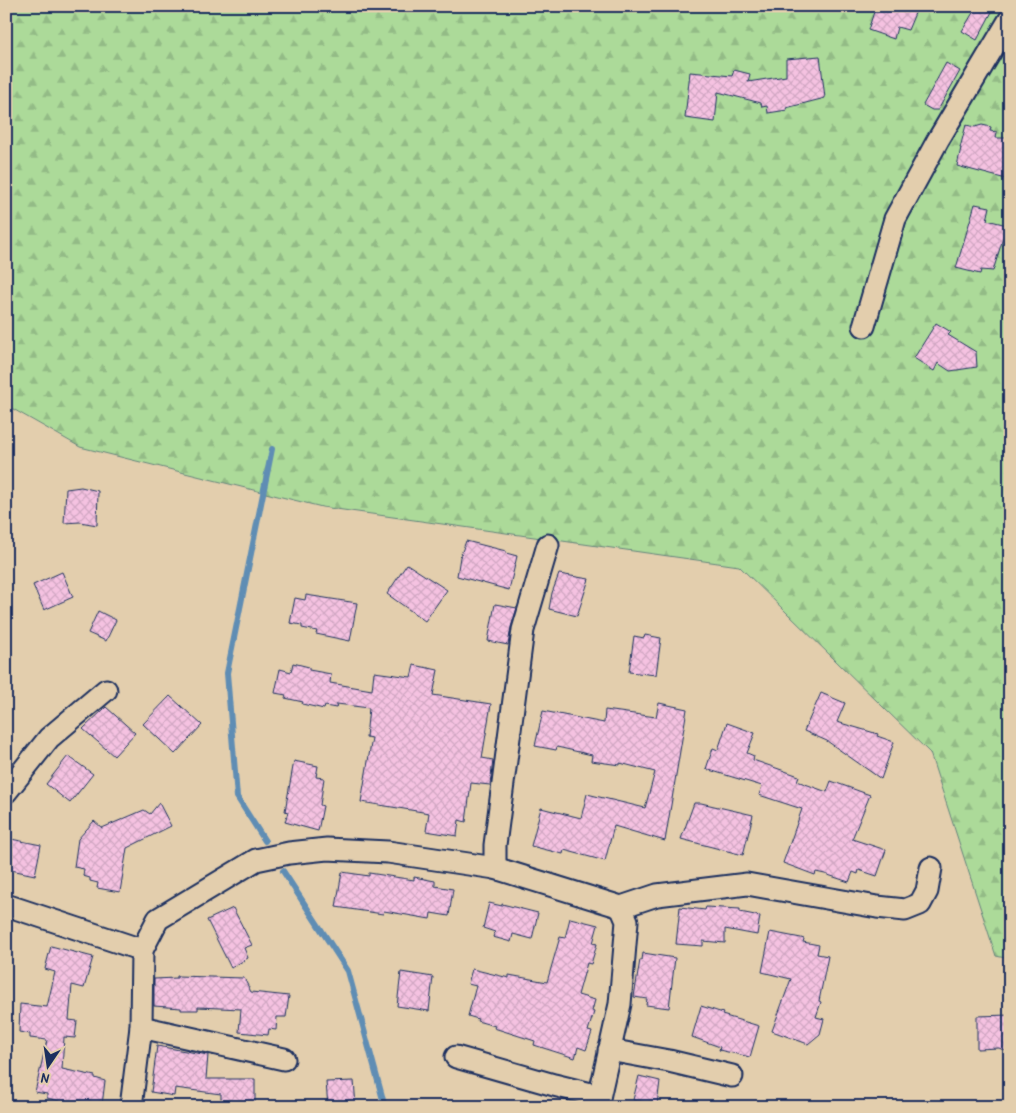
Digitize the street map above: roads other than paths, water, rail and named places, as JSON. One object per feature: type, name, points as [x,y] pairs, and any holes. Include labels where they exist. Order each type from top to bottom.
[{"type":"street","points":[[864,326],[895,219],[938,140],[1010,19]]},
{"type":"street","points":[[495,868],[495,845],[523,630],[548,544]]},
{"type":"street","points":[[6,792],[48,738],[106,690]]},
{"type":"street","points":[[131,1107],[141,1026],[142,950],[158,919],[256,860],[289,852],[327,849],[388,852],[495,868],[621,907],[657,896],[746,884],[877,907],[905,910],[920,904],[927,892],[931,868]]},
{"type":"street","points":[[6,905],[142,950]]},
{"type":"street","points":[[456,1058],[554,1085],[598,1101],[620,1004],[626,954],[627,921],[621,907]]},
{"type":"street","points":[[141,1026],[284,1059]]},
{"type":"street","points":[[609,1050],[669,1060],[732,1076]]},
{"type":"waterway","points":[[265,841],[237,797],[227,673],[272,449]]},
{"type":"waterway","points":[[283,871],[348,971],[385,1107]]}]
